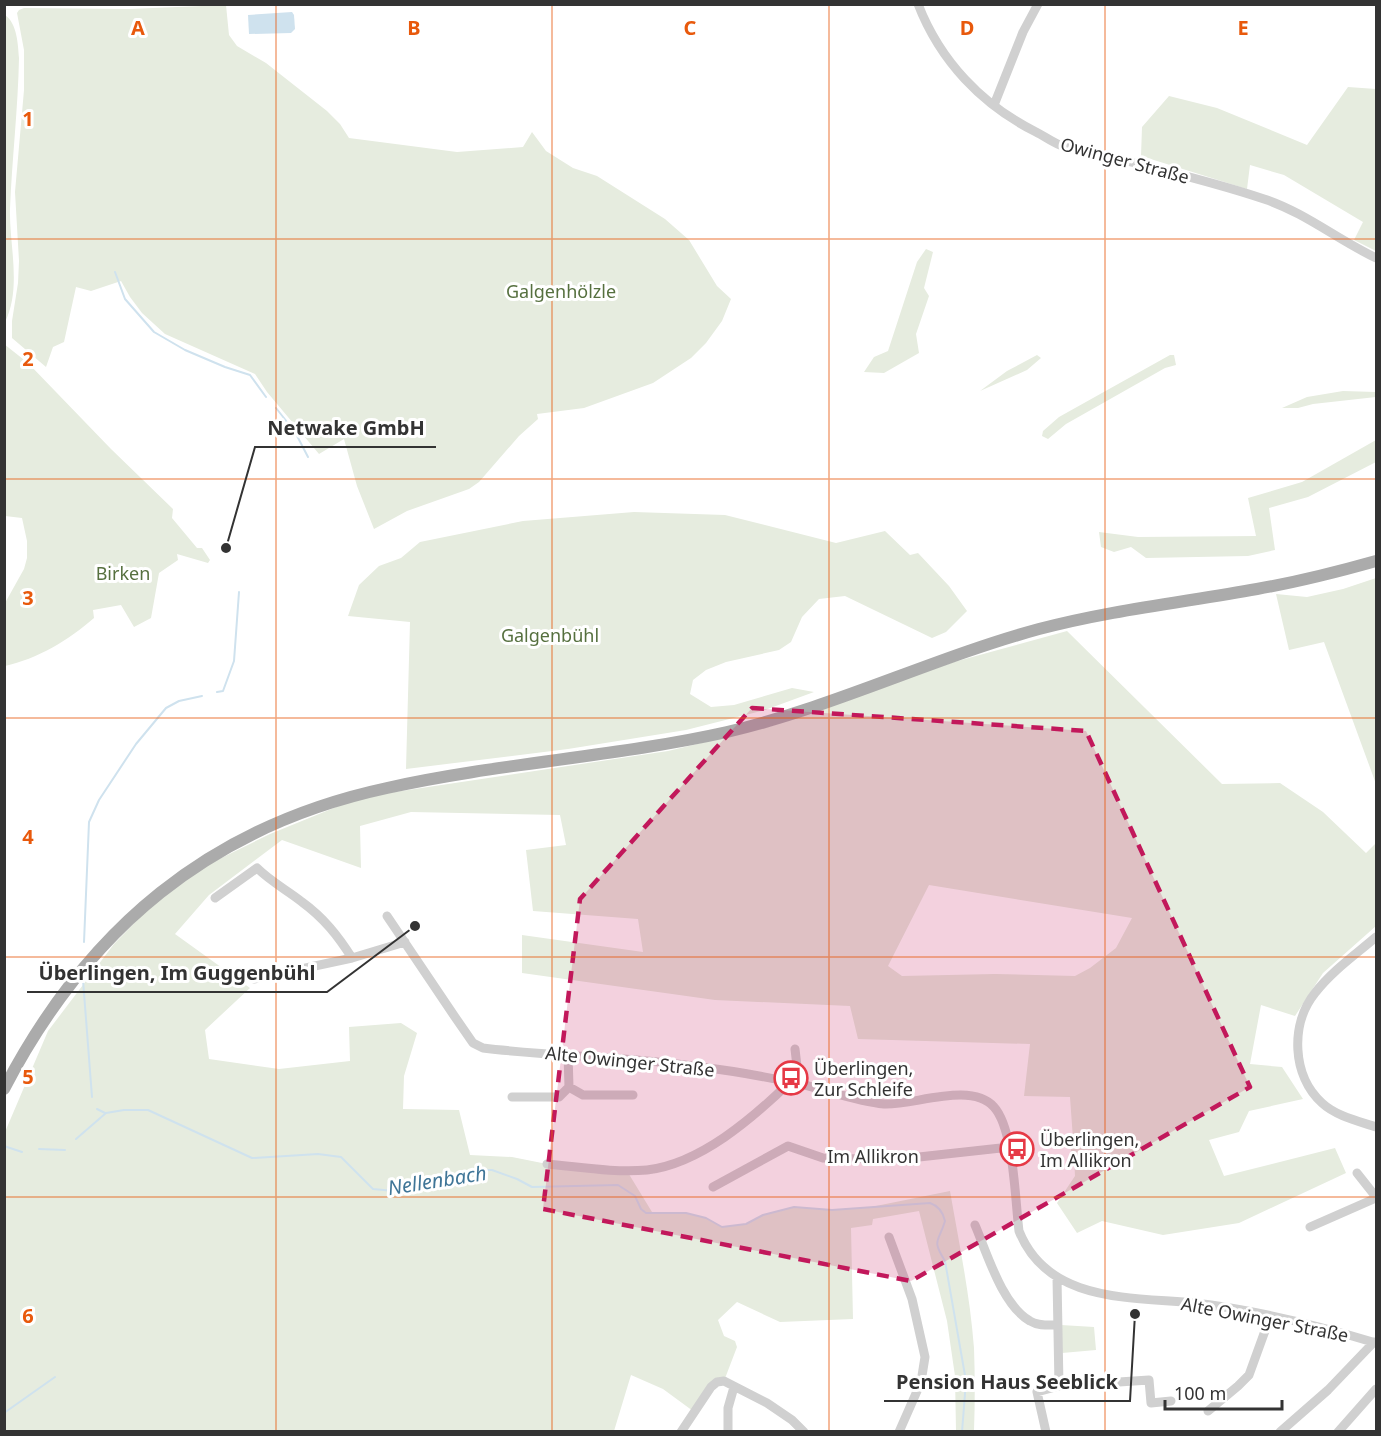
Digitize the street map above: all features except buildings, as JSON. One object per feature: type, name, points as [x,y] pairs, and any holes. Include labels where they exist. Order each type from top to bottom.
[{"type":"main road","points":[[4,1089],[27,1046],[67,987],[114,933],[145,905],[189,872],[226,847],[279,821],[339,800],[386,788],[646,748],[731,731],[802,709],[960,653],[1040,629],[1102,615],[1259,589],[1377,561]]},
{"type":"street","name":"Owinger Straße","points":[[918,4],[936,43],[948,60],[973,89],[1020,124],[1059,144],[1265,199],[1304,216],[1353,247],[1377,258]]},
{"type":"street","points":[[994,105],[1023,32],[1038,4]]},
{"type":"street","points":[[215,898],[257,868],[272,882],[320,916],[335,932],[352,958]]},
{"type":"street","name":"Alte Owinger Straße","points":[[387,916],[473,1042],[483,1048],[665,1061],[795,1083],[886,1104],[957,1095],[983,1099],[994,1107],[1006,1129],[1019,1231],[1024,1244],[1035,1259],[1057,1278],[1095,1293],[1212,1305],[1375,1342]]},
{"type":"street","points":[[1377,937],[1330,975],[1313,995],[1298,1033],[1298,1058],[1306,1084],[1322,1103],[1342,1115],[1377,1127]]},
{"type":"street","points":[[254,979],[352,958],[405,942]]},
{"type":"street","points":[[547,1164],[627,1171],[649,1170],[670,1165],[705,1149],[795,1083],[795,1049]]},
{"type":"street","points":[[512,1097],[559,1097],[569,1087],[568,1054]]},
{"type":"street","points":[[569,1087],[583,1095],[633,1095]]},
{"type":"street","name":"Im Allikron","points":[[713,1188],[788,1146],[823,1158],[845,1159],[919,1157],[1010,1147]]},
{"type":"street","points":[[1310,1227],[1377,1197],[1357,1173]]},
{"type":"street","points":[[975,1225],[1003,1289],[1014,1308],[1040,1325],[1057,1325]]},
{"type":"street","points":[[889,1237],[912,1299],[925,1357],[921,1382],[899,1431]]},
{"type":"street","points":[[1057,1278],[1059,1386]]},
{"type":"street","points":[[1208,1412],[1249,1374],[1270,1317]]},
{"type":"street","points":[[1280,1431],[1328,1390],[1375,1342]]},
{"type":"street","points":[[1046,1431],[1036,1392],[1059,1386],[1149,1380],[1151,1402],[1171,1401]]},
{"type":"street","points":[[681,1431],[711,1387],[723,1381],[767,1403],[804,1431]]},
{"type":"street","points":[[728,1431],[728,1408],[734,1387]]},
{"type":"street","points":[[1338,1431],[1377,1389]]},
{"type":"highlighted area","points":[[752,708],[1086,731],[1250,1087],[911,1281],[543,1209],[580,899]]},
{"type":"green space","name":"Galgenhölzle","points":[[226,5],[229,35],[237,46],[266,63],[327,111],[340,124],[349,138],[457,152],[523,147],[532,132],[546,151],[573,168],[597,176],[665,219],[689,240],[717,286],[731,299],[722,321],[706,343],[691,358],[653,383],[584,408],[537,414],[538,419],[519,436],[479,482],[469,489],[407,511],[374,529],[357,486],[344,439],[319,454],[267,392],[255,374],[165,334],[142,313],[121,281],[91,291],[76,287],[64,342],[53,347],[46,367],[12,338],[19,261],[15,192],[24,90],[24,50],[17,13],[24,8],[129,9]]},
{"type":"green space","points":[[5,15],[14,28],[19,58],[10,209],[14,281],[10,309],[5,322]]},
{"type":"green space","points":[[1348,87],[1376,89],[1376,251],[1354,240],[1363,222],[1284,175],[1250,165],[1247,189],[1141,156],[1142,127],[1169,96],[1217,108],[1307,145]]},
{"type":"green space","points":[[926,249],[933,252],[924,288],[929,296],[916,334],[919,353],[884,373],[864,372],[874,357],[888,351],[917,262]]},
{"type":"green space","name":"Birken","points":[[4,344],[28,363],[173,509],[172,518],[197,548],[202,548],[210,560],[208,563],[177,554],[178,560],[159,573],[151,618],[134,627],[121,605],[93,610],[94,618],[63,641],[41,654],[5,666],[5,603],[24,569],[27,558],[27,541],[22,518],[5,516]]},
{"type":"green space","points":[[1037,355],[1041,358],[1027,370],[980,391],[1007,371]]},
{"type":"green space","points":[[1170,355],[1174,355],[1176,365],[1165,368],[1066,424],[1048,439],[1042,436],[1043,431],[1059,417]]},
{"type":"green space","points":[[1343,391],[1376,392],[1376,397],[1313,404],[1298,408],[1282,408],[1307,397]]},
{"type":"green space","points":[[1376,440],[1376,462],[1308,497],[1269,508],[1275,550],[1248,556],[1146,558],[1131,547],[1114,552],[1101,547],[1099,532],[1138,537],[1256,536],[1248,498],[1302,482]]},
{"type":"green space","name":"Galgenbühl","points":[[634,512],[725,515],[836,543],[885,531],[910,555],[918,553],[949,586],[967,611],[946,632],[932,638],[845,596],[819,599],[802,617],[791,642],[779,650],[726,662],[706,670],[693,680],[690,694],[711,707],[734,705],[792,688],[814,692],[765,710],[686,730],[568,749],[406,769],[410,622],[348,616],[359,585],[379,566],[401,558],[420,542],[523,521]]},
{"type":"green space","points":[[1376,578],[1376,784],[1324,642],[1289,650],[1276,594],[1307,597],[1343,589]]},
{"type":"green space","points":[[1067,631],[1222,784],[1280,783],[1323,812],[1366,853],[1376,843],[1376,926],[1323,973],[1295,1016],[1261,1005],[1250,1064],[1282,1067],[1303,1099],[1249,1111],[1239,1132],[1209,1140],[1224,1176],[1335,1148],[1346,1173],[1239,1223],[1163,1235],[1102,1221],[1077,1233],[1057,1203],[1075,1176],[1074,1156],[1070,1156],[1073,1139],[1070,1097],[1024,1096],[1030,1044],[858,1039],[850,1006],[715,1000],[522,973],[522,935],[643,952],[638,919],[533,911],[526,850],[566,845],[560,815],[411,812],[360,826],[361,868],[282,840],[209,895],[175,934],[250,988],[205,1030],[209,1059],[279,1069],[350,1061],[349,1027],[401,1023],[417,1033],[404,1076],[403,1109],[459,1110],[470,1155],[512,1157],[547,1164],[627,1171],[652,1212],[686,1213],[706,1218],[722,1227],[746,1224],[763,1215],[794,1207],[832,1210],[871,1207],[950,1191],[964,1269],[974,1348],[974,1431],[956,1431],[955,1376],[947,1321],[919,1211],[873,1219],[872,1225],[851,1228],[853,1319],[780,1322],[737,1302],[718,1320],[724,1336],[735,1341],[737,1347],[724,1381],[717,1382],[693,1411],[663,1389],[631,1375],[614,1431],[5,1432],[5,1132],[48,1031],[114,944],[149,908],[207,865],[270,834],[346,803],[388,793],[668,751],[772,726],[954,662]],"holes":[[[929,885],[1132,918],[1116,948],[1090,968],[1075,976],[995,974],[902,976],[888,966]]]},
{"type":"green space","points":[[1061,1325],[1094,1327],[1096,1350],[1062,1353]]},
{"type":"water","points":[[292,12],[295,29],[291,33],[249,34],[248,15]]},
{"type":"waterway","points":[[115,272],[125,299],[154,332],[185,350],[250,375],[266,397]]},
{"type":"waterway","points":[[276,408],[295,432],[308,457]]},
{"type":"waterway","points":[[217,692],[223,691],[234,661],[239,592]]},
{"type":"waterway","points":[[84,942],[89,822],[99,800],[136,744],[166,708],[179,701],[202,696]]},
{"type":"waterway","points":[[83,980],[92,1097]]},
{"type":"waterway","points":[[97,1109],[105,1113]]},
{"type":"waterway","name":"Nellenbach","points":[[76,1139],[106,1113],[148,1110],[252,1158],[318,1154],[341,1157],[373,1189],[394,1191],[492,1170],[532,1187],[618,1185],[635,1196],[641,1209],[646,1213],[686,1213],[706,1218],[722,1227],[746,1224],[763,1215],[794,1207],[832,1210],[930,1203],[940,1210],[945,1221],[937,1244],[945,1261],[966,1381],[962,1432]]},
{"type":"waterway","name":"Nellenbach","points":[[4,1146],[22,1152]]},
{"type":"waterway","name":"Nellenbach","points":[[39,1149],[65,1150]]},
{"type":"waterway","points":[[4,1413],[55,1377]]},
{"type":"place","name":"Netwake GmbH","points":[[226,548]]},
{"type":"place","name":"Überlingen, Im Guggenbühl","points":[[415,926]]},
{"type":"place","name":"Überlingen, Zur Schleife","points":[[791,1078]]},
{"type":"place","name":"Überlingen, Im Allikron","points":[[1017,1149]]},
{"type":"place","name":"Pension Haus Seeblick","points":[[1135,1314]]}]
